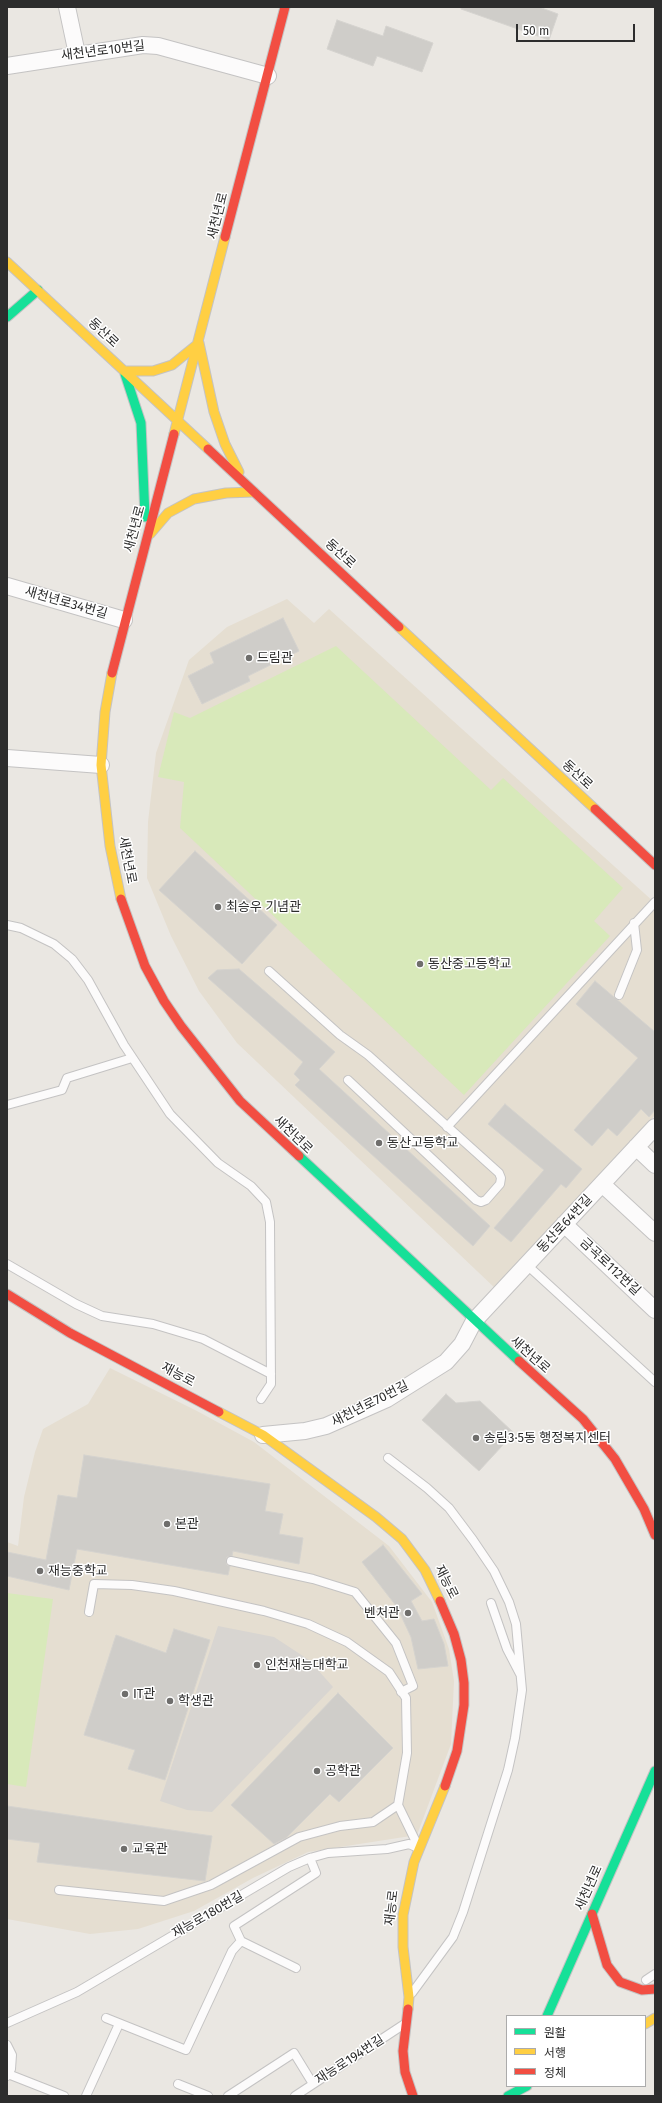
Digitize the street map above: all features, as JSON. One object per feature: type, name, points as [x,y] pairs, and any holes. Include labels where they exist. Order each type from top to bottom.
[{"type":"main road","name":"새천년로","points":[[285,7],[199,343],[124,620],[105,712],[101,765],[110,846],[125,911],[145,966],[164,1001],[181,1026],[240,1101],[474,1321],[583,1420],[615,1459],[647,1507],[655,1535]]},
{"type":"main road","name":"동산로","points":[[7,262],[655,865]]},
{"type":"main road","points":[[7,318],[38,290]]},
{"type":"main road","points":[[146,538],[141,423],[124,371],[153,371],[172,365],[199,343],[214,412],[225,444],[244,484]]},
{"type":"main road","points":[[146,538],[168,513],[194,499],[226,493],[254,492]]},
{"type":"main road","name":"재능로","points":[[7,1294],[70,1333],[264,1435],[376,1517],[402,1539],[425,1570],[448,1616],[461,1660],[464,1683],[461,1726],[457,1751],[449,1777],[419,1848],[406,1891],[402,1920],[403,1947],[409,1997],[405,2024],[404,2062],[412,2096]]},
{"type":"main road","name":"새천년로","points":[[547,2015],[655,1771]]},
{"type":"main road","points":[[592,1914],[607,1965],[620,1982],[642,1990],[655,1989]]},
{"type":"main road","points":[[646,2023],[655,2018]]},
{"type":"main road","points":[[512,2092],[524,2087]]},
{"type":"street","points":[[67,7],[77,54]]},
{"type":"street","name":"새천년로10번길","points":[[7,66],[143,45],[158,46],[268,76]]},
{"type":"street","name":"새천년로34번길","points":[[7,586],[124,620]]},
{"type":"street","points":[[7,758],[101,765]]},
{"type":"street","name":"동산로64번길","points":[[474,1321],[655,1126]]},
{"type":"street","points":[[636,1147],[655,1165]]},
{"type":"street","points":[[602,1184],[655,1233]]},
{"type":"street","name":"금곡로112번길","points":[[564,1224],[655,1310]]},
{"type":"street","name":"새천년로70번길","points":[[264,1435],[305,1431],[326,1426],[387,1398],[446,1362],[462,1344],[474,1321]]},
{"type":"lane","points":[[448,1127],[634,923],[655,902]]},
{"type":"lane","points":[[620,995],[637,950],[634,923]]},
{"type":"lane","points":[[7,925],[21,928],[54,944],[72,959],[88,980],[132,1058],[170,1114],[218,1163],[251,1186],[266,1202],[270,1222],[271,1384],[261,1399]]},
{"type":"lane","points":[[269,971],[340,1036],[368,1055],[498,1173],[502,1178],[500,1184],[486,1200],[482,1202],[476,1200],[348,1080]]},
{"type":"lane","points":[[7,1105],[62,1090],[67,1078],[132,1058]]},
{"type":"lane","points":[[7,1264],[76,1304],[102,1316],[153,1324],[203,1339],[271,1374]]},
{"type":"lane","points":[[527,1265],[655,1382]]},
{"type":"lane","points":[[388,1458],[427,1488],[449,1508],[474,1540],[494,1571],[509,1602],[516,1624],[522,1676],[521,1708],[509,1763],[463,1912],[449,1942],[409,1997]]},
{"type":"lane","points":[[231,1561],[313,1578],[356,1592],[396,1643],[413,1686],[401,1692]]},
{"type":"lane","points":[[89,1612],[94,1584],[132,1585],[174,1591],[264,1611],[308,1624],[347,1642],[389,1672],[406,1698],[408,1753],[398,1805],[419,1848]]},
{"type":"lane","points":[[491,1603],[507,1649],[522,1676]]},
{"type":"lane","points":[[59,1890],[164,1901],[211,1885],[299,1837],[340,1826],[373,1822],[398,1805]]},
{"type":"lane","name":"재능로180번길","points":[[7,2023],[77,1992],[289,1867],[310,1858],[328,1852],[387,1848],[409,1844],[419,1848]]},
{"type":"lane","points":[[296,1968],[241,1941],[234,1926],[316,1873],[310,1858]]},
{"type":"lane","points":[[106,2018],[186,2050],[232,1951],[241,1941]]},
{"type":"lane","points":[[646,1980],[655,1974]]},
{"type":"lane","points":[[86,2096],[119,2024]]},
{"type":"lane","name":"재능로194번길","points":[[295,2096],[405,2024]]},
{"type":"lane","points":[[7,2044],[12,2055],[8,2075],[64,2096]]},
{"type":"lane","points":[[228,2096],[294,2053],[313,2084]]},
{"type":"lane","points":[[178,2084],[208,2096]]},
{"type":"shaded area","name":"동산중고등학교","points":[[287,599],[314,623],[329,609],[655,903],[655,1115],[497,1290],[237,1043],[199,991],[171,936],[147,878],[148,822],[156,753],[189,660],[227,627]]},
{"type":"shaded area","name":"인천재능대학교","points":[[110,1368],[197,1411],[254,1442],[389,1546],[432,1602],[449,1649],[454,1681],[451,1744],[417,1835],[308,1852],[253,1878],[194,1911],[138,1929],[90,1934],[7,1919],[7,1542],[18,1546],[24,1497],[35,1452],[43,1429],[88,1404]]},
{"type":"shaded area","points":[[218,1626],[274,1637],[309,1660],[333,1687],[212,1812],[187,1810],[160,1801]]},
{"type":"green space","points":[[336,646],[491,790],[503,778],[623,888],[594,921],[610,936],[464,1095],[180,828],[184,782],[158,777],[174,712],[190,718]]},
{"type":"green space","points":[[7,1593],[53,1599],[26,1787],[7,1784]]},
{"type":"building","points":[[461,7],[539,7],[558,14],[549,40],[461,9]]},
{"type":"building","points":[[337,20],[383,36],[386,26],[433,43],[422,72],[377,56],[373,66],[327,49]]},
{"type":"building","name":"드림관","points":[[283,618],[299,651],[248,676],[250,681],[202,704],[188,676],[214,663],[210,653]]},
{"type":"building","name":"최승우 기념관","points":[[195,851],[277,925],[242,964],[159,890]]},
{"type":"building","name":"동산고등학교","points":[[239,969],[335,1052],[319,1069],[490,1226],[473,1246],[295,1085],[300,1080],[294,1074],[303,1062],[208,978],[217,970]]},
{"type":"building","points":[[595,981],[655,1032],[655,1110],[649,1117],[641,1109],[617,1136],[608,1128],[592,1146],[574,1130],[638,1058],[576,1004]]},
{"type":"building","points":[[505,1104],[582,1169],[566,1188],[561,1184],[511,1242],[494,1228],[544,1170],[488,1124]]},
{"type":"building","name":"송림3·5동 행정복지센터","points":[[446,1394],[456,1403],[480,1401],[514,1433],[479,1471],[422,1420]]},
{"type":"building","name":"본관","points":[[84,1455],[270,1484],[265,1511],[283,1514],[279,1534],[303,1538],[299,1564],[233,1551],[232,1556],[227,1557],[226,1560],[227,1565],[230,1566],[228,1575],[77,1549],[69,1590],[7,1576],[7,1552],[46,1560],[58,1495],[77,1498]]},
{"type":"building","name":"벤처관","points":[[383,1545],[422,1594],[411,1601],[422,1621],[434,1619],[444,1644],[448,1666],[418,1669],[411,1637],[397,1607],[362,1562]]},
{"type":"building","points":[[174,1629],[210,1640],[165,1780],[128,1769],[135,1750],[84,1735],[116,1635],[166,1653]]},
{"type":"building","name":"공학관","points":[[338,1693],[393,1748],[339,1802],[330,1794],[286,1838],[274,1844],[231,1805]]},
{"type":"building","name":"교육관","points":[[7,1806],[212,1836],[205,1881],[37,1862],[40,1843],[7,1839]]},
{"type":"traffic: fast","points":[[7,317],[38,290]]},
{"type":"traffic: fast","points":[[125,374],[141,423],[145,517]]},
{"type":"traffic: fast","points":[[299,1156],[519,1361]]},
{"type":"traffic: fast","points":[[547,2015],[655,1771]]},
{"type":"traffic: fast","points":[[508,2096],[525,2087]]},
{"type":"traffic: slow","points":[[174,434],[225,237]]},
{"type":"traffic: slow","points":[[7,262],[208,449]]},
{"type":"traffic: slow","points":[[124,371],[153,371],[172,365],[199,343],[214,412],[225,444],[239,472]]},
{"type":"traffic: slow","points":[[150,534],[168,513],[194,499],[226,493],[254,492]]},
{"type":"traffic: slow","points":[[399,627],[595,809]]},
{"type":"traffic: slow","points":[[112,673],[105,712],[101,765],[110,846],[121,899]]},
{"type":"traffic: slow","points":[[219,1412],[263,1435],[376,1517],[402,1539],[425,1570],[440,1601]]},
{"type":"traffic: slow","points":[[408,2009],[409,1997],[403,1947],[403,1915],[414,1862],[445,1786]]},
{"type":"traffic: slow","points":[[646,2023],[655,2018]]},
{"type":"traffic: jam","points":[[225,237],[285,7]]},
{"type":"traffic: jam","points":[[112,673],[174,434]]},
{"type":"traffic: jam","points":[[208,449],[399,627]]},
{"type":"traffic: jam","points":[[595,809],[655,865]]},
{"type":"traffic: jam","points":[[121,899],[145,966],[164,1001],[181,1026],[240,1101],[299,1156]]},
{"type":"traffic: jam","points":[[7,1294],[70,1333],[219,1412]]},
{"type":"traffic: jam","points":[[519,1361],[583,1419],[615,1459],[644,1509],[655,1535]]},
{"type":"traffic: jam","points":[[440,1601],[454,1634],[461,1660],[464,1683],[464,1705],[457,1751],[445,1786]]},
{"type":"traffic: jam","points":[[592,1914],[607,1965],[620,1982],[642,1990],[655,1989]]},
{"type":"traffic: jam","points":[[408,2009],[403,2051],[405,2072],[413,2096]]},
{"type":"place","name":"드림관","points":[[249,658]]},
{"type":"place","name":"최승우 기념관","points":[[218,907]]},
{"type":"place","name":"동산중고등학교","points":[[420,964]]},
{"type":"place","name":"동산고등학교","points":[[379,1143]]},
{"type":"place","name":"송림3·5동 행정복지센터","points":[[476,1438]]},
{"type":"place","name":"본관","points":[[167,1524]]},
{"type":"place","name":"재능중학교","points":[[40,1571]]},
{"type":"place","name":"벤처관","points":[[408,1613]]},
{"type":"place","name":"인천재능대학교","points":[[257,1665]]},
{"type":"place","name":"IT관","points":[[125,1694]]},
{"type":"place","name":"학생관","points":[[170,1701]]},
{"type":"place","name":"공학관","points":[[317,1771]]},
{"type":"place","name":"교육관","points":[[124,1849]]}]
